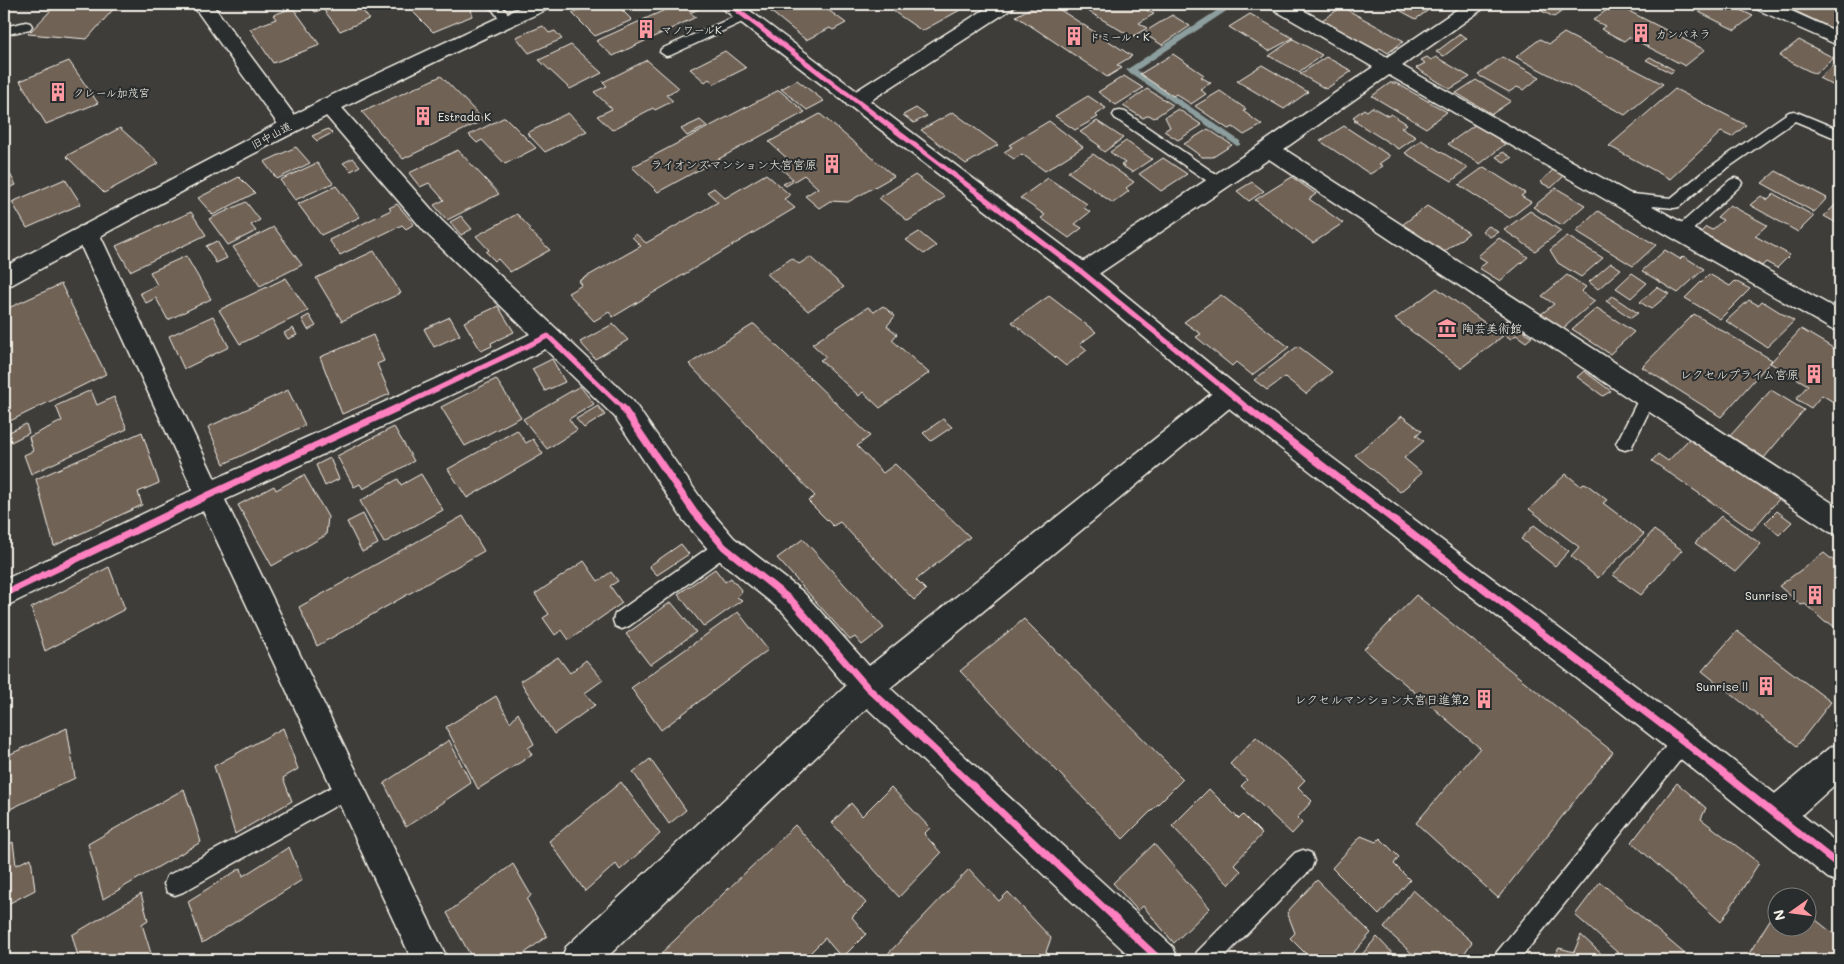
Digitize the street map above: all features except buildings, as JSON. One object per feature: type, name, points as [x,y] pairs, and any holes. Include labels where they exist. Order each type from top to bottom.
[{"type":"street","points":[[202,4],[290,125]]},
{"type":"street","name":"旧中山道","points":[[4,278],[500,12],[543,4]]},
{"type":"street","points":[[855,101],[1006,4]]},
{"type":"street","points":[[1278,4],[1840,322]]},
{"type":"street","points":[[1082,273],[1269,149],[1390,66],[1475,4]]},
{"type":"street","points":[[1761,4],[1840,40]]},
{"type":"street","points":[[737,10],[1082,273],[1229,394],[1683,741],[1840,866]]},
{"type":"street","points":[[328,105],[433,226],[624,410],[694,512],[724,547],[793,602],[867,687],[1160,960]]},
{"type":"street","points":[[1269,149],[1840,523]]},
{"type":"street","points":[[88,233],[208,495],[430,960]]},
{"type":"street","points":[[4,594],[208,495],[495,363],[548,336]]},
{"type":"street","points":[[579,960],[867,687],[1229,394]]},
{"type":"street","points":[[1776,815],[1840,759]]},
{"type":"lane","points":[[666,52],[737,10]]},
{"type":"lane","points":[[4,30],[26,26]]},
{"type":"lane","points":[[1623,198],[1674,203],[1708,175],[1794,114],[1840,135]]},
{"type":"lane","points":[[1120,115],[1218,182]]},
{"type":"lane","points":[[1681,232],[1735,183]]},
{"type":"lane","points":[[1625,444],[1648,397]]},
{"type":"lane","points":[[622,620],[724,547]]},
{"type":"lane","points":[[1505,960],[1683,741]]},
{"type":"lane","points":[[175,884],[348,788]]},
{"type":"lane","points":[[1205,960],[1303,861]]},
{"type":"waterway","points":[[1233,4],[1131,70],[1237,143]]},
{"type":"cycle path","points":[[729,4],[1083,273],[1229,394],[1683,741],[1840,866]]},
{"type":"cycle path","points":[[4,594],[209,495],[495,363],[548,336],[624,409],[694,512],[724,547],[793,602],[867,687],[1160,960]]},
{"type":"place","name":"マノワールK","points":[[646,29]]},
{"type":"place","name":"カンパネラ","points":[[1641,33]]},
{"type":"place","name":"ドミール・K","points":[[1074,36]]},
{"type":"place","name":"クレール加茂宮","points":[[58,92]]},
{"type":"place","name":"Estrada K","points":[[423,116]]},
{"type":"place","name":"ライオンズマンション大宮宮原","points":[[832,164]]},
{"type":"place","name":"陶芸美術館","points":[[1447,328]]},
{"type":"place","name":"レクセルプライム宮原","points":[[1814,374]]},
{"type":"place","name":"SunriseⅠ","points":[[1815,595]]},
{"type":"place","name":"SunriseⅡ","points":[[1766,686]]},
{"type":"place","name":"レクセルマンション大宮日進第2","points":[[1484,699]]}]
